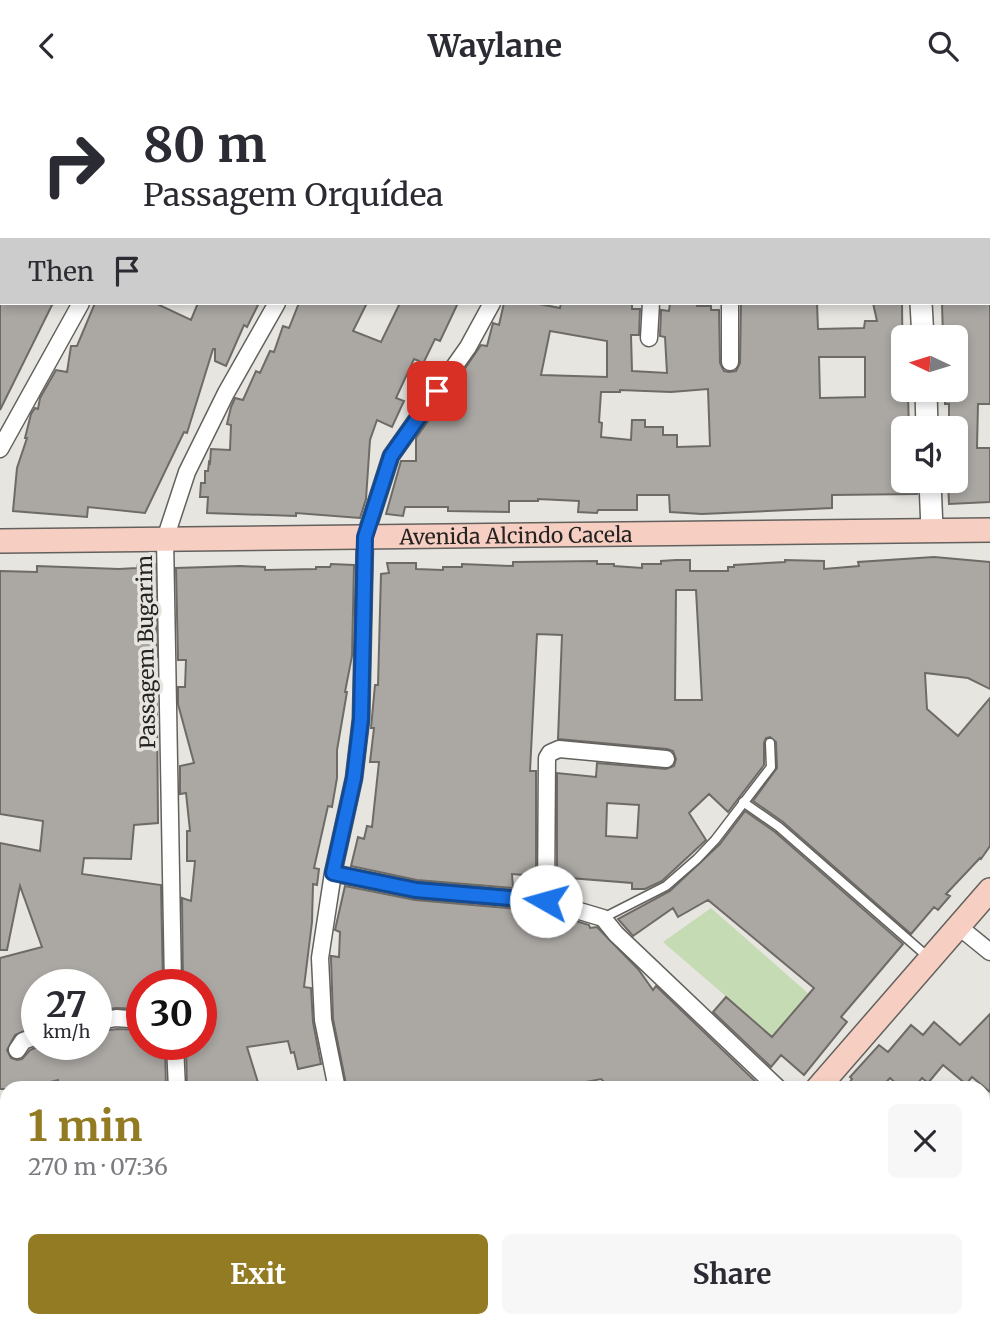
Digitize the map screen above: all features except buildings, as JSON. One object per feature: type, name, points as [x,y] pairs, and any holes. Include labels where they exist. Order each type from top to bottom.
[{"type":"main road","name":"Avenida Alcindo Cacela","points":[[0,541],[990,530]]},
{"type":"main road","points":[[824,1081],[990,890]]},
{"type":"street","points":[[0,449],[79,305]]},
{"type":"street","name":"Passagem Bugarim","points":[[173,969],[165,539],[187,472],[226,393],[276,305]]},
{"type":"street","points":[[335,1081],[323,1020],[320,958],[333,873],[354,778],[361,719],[365,537],[391,456],[468,347],[491,305]]},
{"type":"street","points":[[649,338],[651,305]]},
{"type":"street","points":[[730,305],[730,362]]},
{"type":"street","points":[[921,305],[922,325]]},
{"type":"street","points":[[930,493],[932,530]]},
{"type":"street","points":[[546,901],[547,758],[550,753],[559,749],[666,759]]},
{"type":"street","points":[[333,873],[416,890],[546,901],[603,918],[616,934],[771,1081]]},
{"type":"street","points":[[958,926],[990,952]]},
{"type":"street","points":[[17,1050],[21,1044]]},
{"type":"street","points":[[176,1060],[177,1081]]},
{"type":"lane","points":[[603,918],[666,886],[715,841],[771,767],[770,743]]},
{"type":"lane","points":[[743,802],[779,827],[930,959]]},
{"type":"green space","points":[[711,908],[810,995],[772,1036],[663,942]]},
{"type":"route","points":[[437,391],[391,456],[365,537],[361,719],[354,778],[333,873],[416,890],[546,901]]}]
